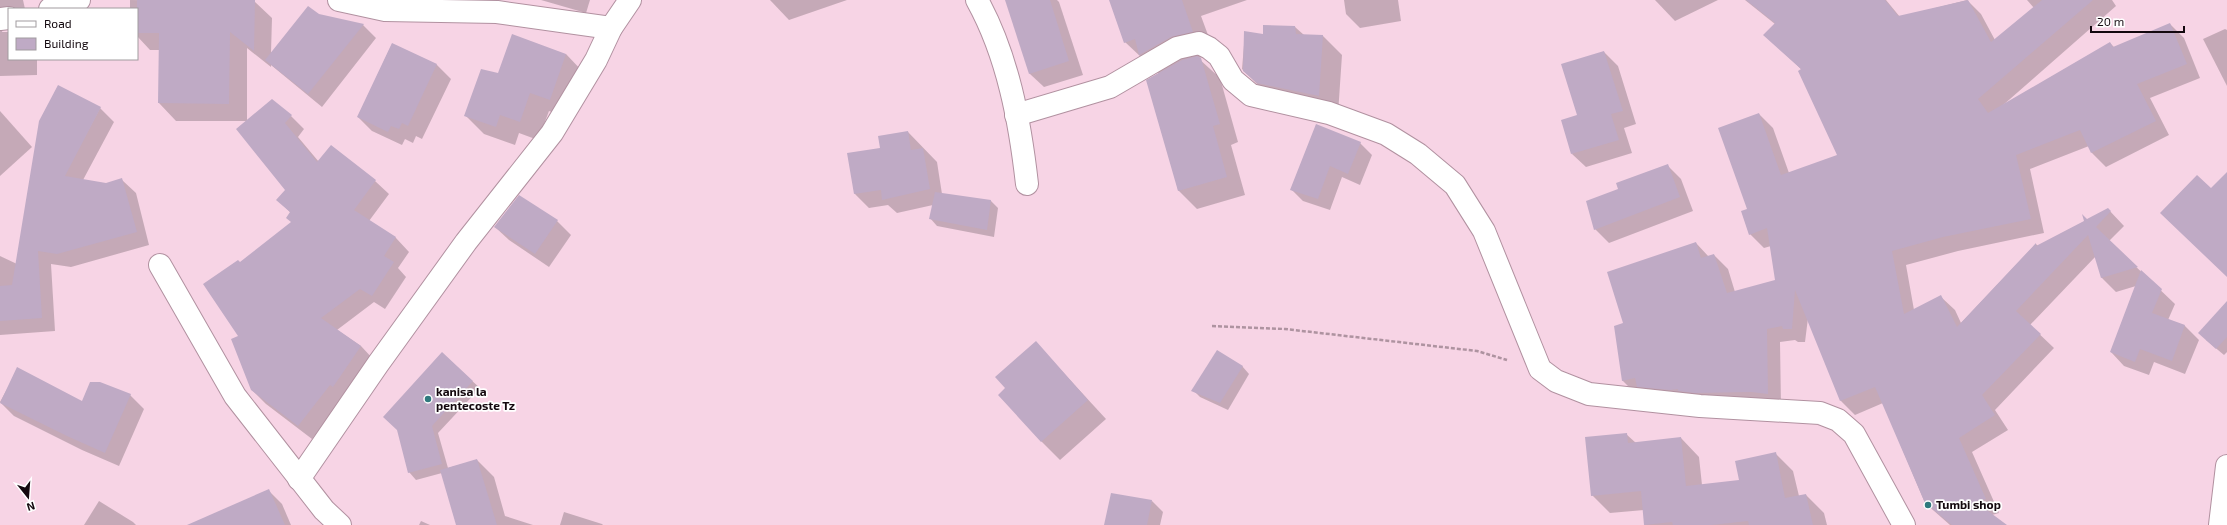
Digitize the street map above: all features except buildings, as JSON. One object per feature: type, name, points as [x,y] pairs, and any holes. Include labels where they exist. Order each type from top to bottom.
[{"type":"street","points":[[53,8],[79,0]]},
{"type":"street","points":[[339,0],[385,10],[497,12],[611,28]]},
{"type":"street","points":[[299,479],[378,364],[457,255],[552,133],[596,60],[611,28],[630,0]]},
{"type":"street","points":[[977,0],[1006,72],[1016,115],[1027,184]]},
{"type":"street","points":[[1016,115],[1110,87],[1177,48],[1199,43],[1209,48],[1219,56],[1233,80],[1251,95],[1329,113],[1386,134],[1418,154],[1455,185],[1484,231],[1540,369],[1556,381],[1589,394],[1700,406],[1820,413],[1838,420],[1854,434],[1904,525]]},
{"type":"street","points":[[160,265],[235,396],[324,510],[340,525]]},
{"type":"street","points":[[2220,525],[2227,466]]},
{"type":"path","points":[[1212,326],[1285,329],[1477,351],[1540,369]]},
{"type":"place","name":"kanisa la pentecoste Tz","points":[[428,399]]},
{"type":"place","name":"Tumbi shop","points":[[1928,505]]}]
